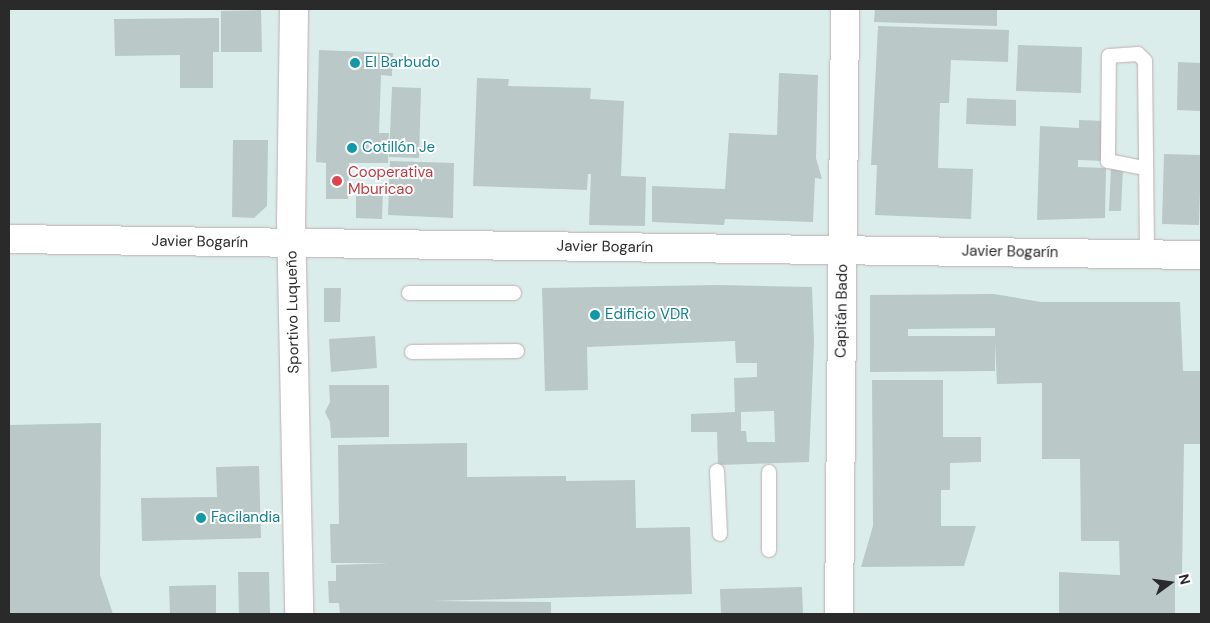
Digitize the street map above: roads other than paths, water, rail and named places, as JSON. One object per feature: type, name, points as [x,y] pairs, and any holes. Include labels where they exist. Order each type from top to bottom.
[{"type":"street","name":"Sportivo Luqueño","points":[[294,9],[292,243],[299,614]]},
{"type":"street","name":"Capitán Bado","points":[[839,614],[845,9]]},
{"type":"street","name":"Javier Bogarín","points":[[9,239],[1201,255]]},
{"type":"lane","points":[[1144,168],[1108,161],[1109,56],[1138,54],[1145,61],[1144,168],[1147,254]]},
{"type":"lane","points":[[409,293],[514,293]]},
{"type":"lane","points":[[412,352],[518,351]]},
{"type":"lane","points":[[717,471],[720,534]]},
{"type":"lane","points":[[769,472],[769,550]]},
{"type":"place","name":"El Barbudo","points":[[355,63]]},
{"type":"place","name":"Cotillón Je","points":[[352,148]]},
{"type":"place","name":"Cooperativa Mburicao","points":[[337,181]]},
{"type":"place","name":"Edificio VDR","points":[[595,315]]},
{"type":"place","name":"Facilandia","points":[[201,518]]}]
